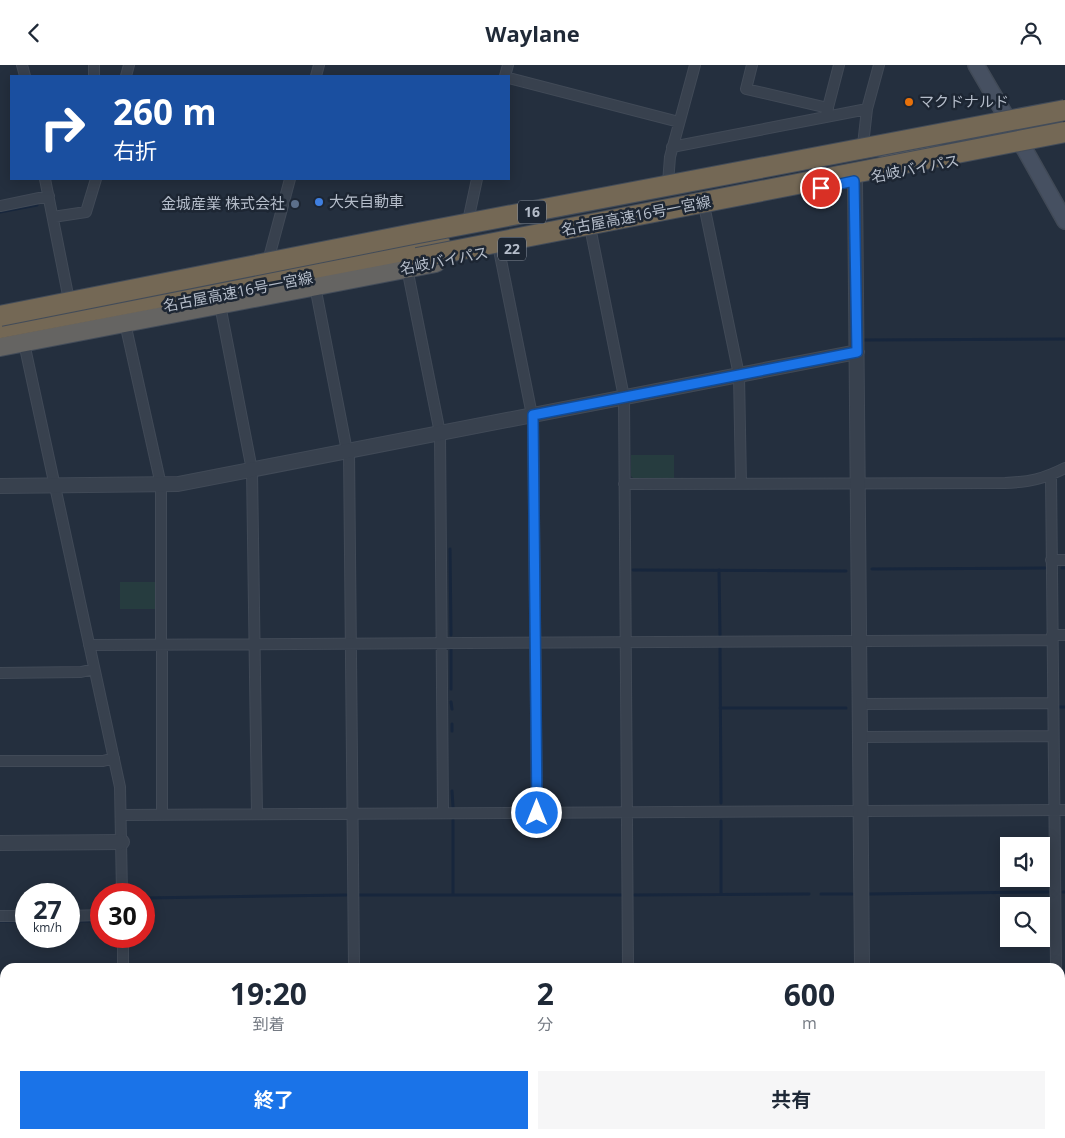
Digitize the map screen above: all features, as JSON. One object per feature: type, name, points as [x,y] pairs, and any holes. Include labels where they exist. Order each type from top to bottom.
[{"type":"highway","name":"22","points":[[0,315],[468,221],[1065,106]]},
{"type":"highway","name":"名古屋高速16号一宮線","points":[[0,315],[1065,110]]},
{"type":"highway","points":[[1007,118],[1027,121],[1065,116]]},
{"type":"highway","name":"名古屋高速16号一宮線","points":[[0,338],[1065,132]]},
{"type":"highway","name":"名岐バイパス","points":[[0,347],[220,305],[316,277],[407,268],[500,252],[705,210],[1065,141]]},
{"type":"highway","points":[[863,145],[940,153],[1024,148]]},
{"type":"highway","points":[[0,328],[316,277],[582,217],[672,217]]},
{"type":"main road","points":[[976,65],[1065,221]]},
{"type":"street","points":[[668,183],[672,147],[695,65]]},
{"type":"street","points":[[752,65],[746,89],[827,113]]},
{"type":"street","points":[[827,113],[839,65]]},
{"type":"street","points":[[863,145],[867,109],[879,65]]},
{"type":"street","points":[[510,78],[679,123]]},
{"type":"street","points":[[672,147],[827,113],[867,109]]},
{"type":"street","points":[[45,180],[69,300]]},
{"type":"street","points":[[53,217],[86,212],[96,180]]},
{"type":"street","points":[[268,261],[290,180]]},
{"type":"street","points":[[468,221],[477,180]]},
{"type":"street","points":[[854,181],[862,963]]},
{"type":"street","points":[[0,205],[49,196]]},
{"type":"street","points":[[705,210],[739,375],[741,484]]},
{"type":"street","points":[[591,233],[624,397],[628,963]]},
{"type":"street","points":[[499,251],[533,415],[537,813]]},
{"type":"street","points":[[407,268],[440,433],[443,813]]},
{"type":"street","points":[[316,277],[348,451],[354,963]]},
{"type":"street","points":[[220,305],[252,470],[257,815]]},
{"type":"street","points":[[125,323],[161,485],[162,815]]},
{"type":"street","points":[[24,343],[120,787],[122,883]]},
{"type":"street","points":[[0,486],[178,484],[857,352]]},
{"type":"street","points":[[624,484],[1005,483],[1028,482],[1065,468]]},
{"type":"street","points":[[1050,475],[1056,963]]},
{"type":"street","points":[[1051,560],[1065,560]]},
{"type":"street","points":[[89,645],[859,641],[1052,638],[1065,635]]},
{"type":"street","points":[[0,673],[81,672],[94,669]]},
{"type":"street","points":[[859,704],[1053,703]]},
{"type":"street","points":[[860,737],[1053,736]]},
{"type":"street","points":[[0,761],[103,761],[114,758]]},
{"type":"street","points":[[121,815],[1065,810]]},
{"type":"street","points":[[0,843],[122,842]]},
{"type":"street","points":[[0,916],[15,916]]},
{"type":"street","points":[[123,948],[123,963]]},
{"type":"green space","points":[[631,455],[674,455],[674,479],[634,479],[631,476]]},
{"type":"green space","points":[[120,582],[155,582],[155,609],[120,609]]},
{"type":"waterway","points":[[0,212],[37,205]]},
{"type":"waterway","points":[[864,340],[1065,339]]},
{"type":"waterway","points":[[450,549],[451,635]]},
{"type":"waterway","points":[[872,569],[1045,568]]},
{"type":"waterway","points":[[633,570],[846,571]]},
{"type":"waterway","points":[[719,570],[720,635]]},
{"type":"waterway","points":[[451,647],[451,689]]},
{"type":"waterway","points":[[720,648],[721,803]]},
{"type":"waterway","points":[[451,702],[452,709]]},
{"type":"waterway","points":[[1060,707],[1065,707]]},
{"type":"waterway","points":[[720,708],[846,708]]},
{"type":"waterway","points":[[452,724],[452,731]]},
{"type":"waterway","points":[[452,791],[453,807]]},
{"type":"waterway","points":[[453,820],[453,895]]},
{"type":"waterway","points":[[721,821],[721,894]]},
{"type":"waterway","points":[[868,894],[1048,892]]},
{"type":"waterway","points":[[634,895],[809,894]]},
{"type":"waterway","points":[[821,894],[852,894]]},
{"type":"waterway","points":[[155,898],[346,895]]},
{"type":"waterway","points":[[358,895],[623,895]]},
{"type":"waterway","points":[[0,921],[15,921]]},
{"type":"waterway","points":[[80,921],[90,921]]},
{"type":"place","name":"マクドナルド","points":[[909,102]]},
{"type":"place","name":"大矢自動車","points":[[319,202]]},
{"type":"place","name":"金城産業 株式会社","points":[[295,204]]},
{"type":"route","points":[[537,813],[533,415],[857,352],[854,181],[821,188]]}]
